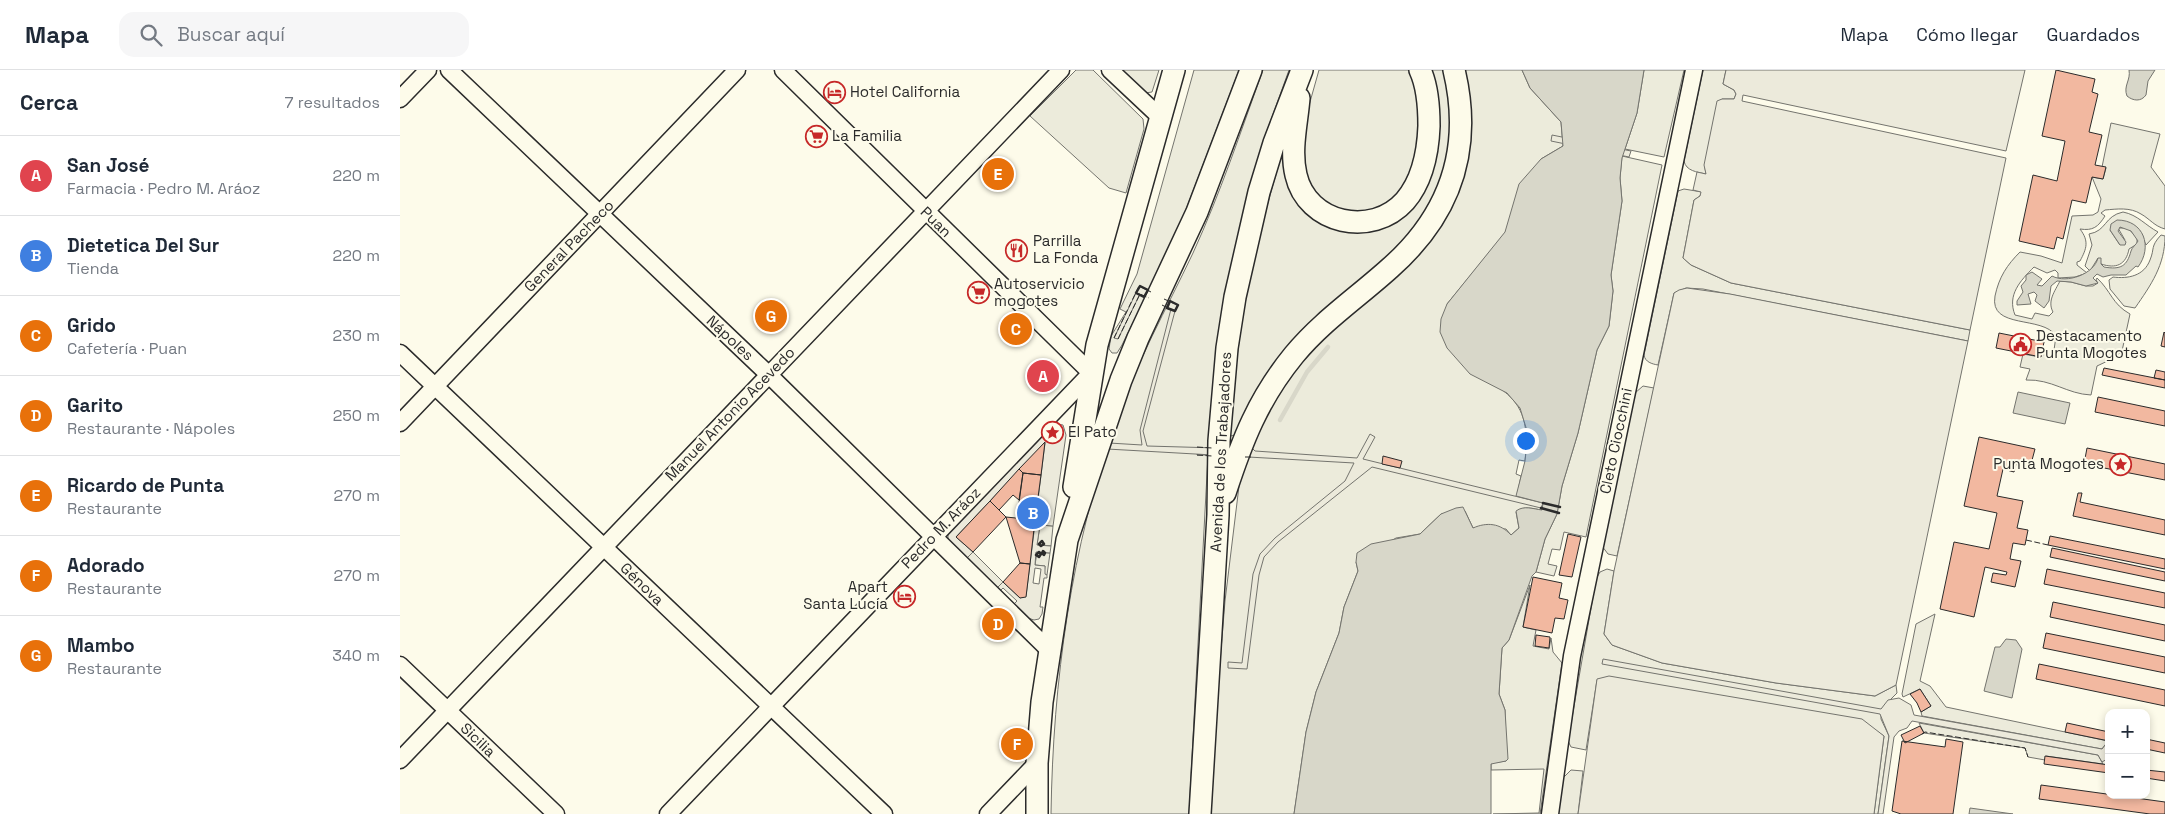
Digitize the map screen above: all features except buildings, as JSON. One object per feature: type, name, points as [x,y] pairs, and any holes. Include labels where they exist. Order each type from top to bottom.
[{"type":"main road","points":[[1037,814],[1037,762],[1042,702],[1091,373],[1102,321],[1174,70]]},
{"type":"main road","points":[[1067,540],[1121,380],[1149,314],[1197,212],[1251,70]]},
{"type":"main road","points":[[1301,71],[1294,153],[1296,176],[1300,187],[1321,212],[1342,221],[1365,222],[1385,216],[1395,210],[1411,194],[1422,172],[1426,157],[1429,122],[1426,88],[1420,70]]},
{"type":"main road","points":[[1218,515],[1248,428],[1278,375],[1311,336],[1406,253],[1437,214],[1451,183],[1460,145],[1460,98],[1454,70]]},
{"type":"main road","name":"Avenida de los Trabajadores","points":[[1200,814],[1218,515],[1222,393],[1236,298],[1259,192],[1274,143],[1301,71]]},
{"type":"street","points":[[400,100],[428,70]]},
{"type":"street","name":"Nápoles","points":[[449,70],[768,374],[1050,651]]},
{"type":"street","name":"General Pacheco","points":[[400,423],[737,70]]},
{"type":"street","name":"Puan","points":[[783,70],[1091,373]]},
{"type":"street","name":"Manuel Antonio Acevedo","points":[[400,760],[768,374],[1062,70]]},
{"type":"street","points":[[1110,70],[1160,117]]},
{"type":"street","name":"Cleto Ciocchini","points":[[1550,814],[1576,638],[1694,70]]},
{"type":"street","name":"Génova","points":[[400,353],[884,814]]},
{"type":"street","name":"Pedro M. Aráoz","points":[[668,814],[932,536],[1091,373]]},
{"type":"street","name":"Sicilia","points":[[400,665],[556,814]]},
{"type":"street","points":[[988,814],[1037,762]]},
{"type":"shaded area","points":[[1076,70],[1093,70],[1143,119],[1144,129],[1126,193],[1109,188],[1030,116]]},
{"type":"shaded area","points":[[1122,70],[1159,70],[1152,92],[1145,93]]},
{"type":"shaded area","points":[[1194,70],[1239,70],[1177,233],[1122,345],[1117,353],[1112,353],[1109,349],[1111,336],[1126,312],[1120,309],[1137,274]]},
{"type":"shaded area","points":[[1263,70],[1289,70],[1264,139],[1217,357],[1209,448],[1197,448],[1197,455],[1208,455],[1189,814],[1051,814],[1056,714],[1067,615],[1087,517],[1100,469],[1133,377],[1193,253],[1212,208]]},
{"type":"shaded area","points":[[1319,70],[1411,70],[1421,120],[1414,172],[1391,205],[1348,215],[1315,197],[1300,157],[1308,109]]},
{"type":"shaded area","points":[[1428,70],[1446,70],[1453,140],[1429,215],[1236,435],[1230,436],[1230,412],[1247,293],[1260,232],[1286,141],[1317,219],[1414,202]]},
{"type":"shaded area","points":[[1462,70],[1522,70],[1530,88],[1561,122],[1563,146],[1541,159],[1513,210],[1506,232],[1447,304],[1498,387],[1508,394],[1520,410],[1524,419],[1526,449],[1525,461],[1519,460],[1516,474],[1521,476],[1517,496],[1544,503],[1542,510],[1525,508],[1516,512],[1519,528],[1511,535],[1506,529],[1473,528],[1465,511],[1441,514],[1420,534],[1396,538],[1356,562],[1358,571],[1344,607],[1339,633],[1316,692],[1306,732],[1294,814],[1211,814],[1225,601],[1240,478],[1248,450],[1290,373],[1438,223]]},
{"type":"shaded area","points":[[1522,70],[1644,70],[1637,113],[1622,158],[1620,178],[1622,201],[1611,275],[1613,291],[1609,326],[1597,350],[1578,433],[1562,486],[1557,514],[1545,539],[1536,572],[1532,576],[1509,640],[1502,648],[1499,694],[1505,710],[1508,759],[1491,764],[1491,814],[1294,814],[1306,732],[1316,692],[1339,633],[1344,607],[1358,571],[1357,553],[1371,544],[1420,534],[1441,514],[1456,508],[1463,507],[1473,528],[1488,524],[1498,526],[1511,535],[1519,528],[1516,511],[1525,508],[1542,510],[1543,503],[1516,496],[1525,461],[1528,434],[1520,408],[1507,393],[1470,374],[1447,348],[1440,332],[1441,319],[1447,304],[1505,232],[1519,184],[1541,159],[1563,146],[1561,122],[1530,88]]},
{"type":"shaded area","points":[[1644,70],[1684,70],[1664,157],[1625,149],[1637,113]]},
{"type":"shaded area","points":[[1703,70],[1726,70],[1723,84],[1734,90],[1736,94],[1734,99],[1722,99],[1705,168],[1706,174],[1689,169],[1684,161]]},
{"type":"shaded area","points":[[1726,70],[2025,70],[2006,151],[1743,95],[1742,101],[2006,158],[1970,330],[1731,283],[1691,265],[1683,258],[1694,200],[1700,196],[1701,192],[1693,190],[1697,172],[1706,174],[1704,165],[1717,101],[1734,99],[1736,94],[1734,90],[1723,84]]},
{"type":"shaded area","points":[[2129,70],[2155,70],[2148,81],[2146,95],[2142,99],[2134,100],[2127,96],[2126,89]]},
{"type":"shaded area","points":[[2111,123],[2160,134],[2151,167],[2165,186],[2165,229],[2132,210],[2105,210],[2101,213],[2105,216],[2100,223],[2092,229],[2080,229],[2085,237],[2086,245],[2077,265],[2087,273],[2075,277],[2058,278],[2058,273],[2055,270],[2047,273],[2034,267],[2016,289],[2013,301],[2015,315],[2032,319],[2035,313],[2049,316],[2053,312],[2051,308],[2052,296],[2060,281],[2093,286],[2098,283],[2097,278],[2115,302],[2130,314],[2122,351],[2114,358],[2097,366],[2091,395],[2074,392],[2044,382],[2026,380],[2030,369],[2020,367],[2023,354],[2040,357],[2041,354],[2053,357],[2056,336],[2040,326],[2008,318],[2000,314],[1995,307],[1995,296],[2004,272],[2020,252],[2062,263],[2072,216],[2093,215],[2098,212],[2101,199],[2092,177],[2103,179],[2106,168],[2102,167]]},
{"type":"shaded area","points":[[1552,135],[1631,151],[1629,157],[1551,141]]},
{"type":"shaded area","points":[[1622,156],[1662,165],[1586,537],[1564,532],[1560,550],[1552,549],[1548,564],[1557,566],[1554,576],[1536,572],[1545,539],[1557,514],[1562,486],[1578,433],[1597,350],[1609,326],[1613,291],[1611,275],[1622,201],[1620,178]]},
{"type":"shaded area","points":[[1684,189],[1702,192],[1694,200],[1683,258],[1691,265],[1731,283],[1970,330],[1968,341],[1703,289],[1686,288],[1674,293],[1658,365],[1649,362],[1644,355],[1678,191]]},
{"type":"shaded area","points":[[2123,212],[2137,218],[2158,232],[2146,245],[2139,230],[2132,224],[2110,230],[2120,245],[2125,240],[2118,228],[2128,228],[2137,238],[2137,244],[2129,249],[2125,259],[2120,264],[2111,266],[2101,264],[2098,258],[2090,271],[2085,266],[2092,245],[2089,234],[2099,230],[2112,217]]},
{"type":"shaded area","points":[[2117,220],[2126,221],[2134,225],[2143,236],[2145,251],[2138,267],[2136,266],[2126,275],[2103,277],[2097,274],[2093,278],[2098,283],[2086,286],[2057,281],[2051,286],[2049,301],[2044,308],[2035,301],[2037,295],[2034,292],[2028,294],[2031,304],[2017,305],[2017,301],[2023,292],[2021,286],[2026,280],[2026,275],[2032,272],[2042,279],[2037,285],[2042,286],[2052,276],[2065,279],[2086,273],[2098,258],[2101,258],[2101,264],[2104,267],[2115,268],[2122,266],[2138,241],[2131,231],[2120,227],[2118,231],[2126,242],[2125,245],[2120,245],[2110,230],[2111,224]]},
{"type":"shaded area","points":[[2161,235],[2165,236],[2163,256],[2156,274],[2135,308],[2124,306],[2110,289],[2109,280],[2113,277],[2130,277],[2144,270],[2150,260],[2155,242]]},
{"type":"shaded area","points":[[1687,288],[1730,294],[1968,341],[1896,685],[1875,696],[1776,683],[1662,663],[1612,645],[1604,634],[1614,571],[1674,293]]},
{"type":"shaded area","points":[[1136,293],[1140,294],[1118,339],[1114,338]]},
{"type":"shaded area","points":[[1171,309],[1175,311],[1143,431],[1147,446],[1253,449],[1255,451],[1357,458],[1370,434],[1375,437],[1363,459],[1543,503],[1541,508],[1372,467],[1278,542],[1264,557],[1259,575],[1247,669],[1228,668],[1228,662],[1242,663],[1253,574],[1260,554],[1275,538],[1345,481],[1354,463],[1107,449],[1109,443],[1142,445],[1140,430]]},
{"type":"shaded area","points":[[1643,386],[1654,388],[1617,556],[1608,554],[1602,546],[1635,393]]},
{"type":"shaded area","points":[[2018,392],[2070,403],[2065,424],[2013,413]]},
{"type":"shaded area","points":[[1052,423],[1063,425],[1066,435],[1053,526],[1040,525],[1037,545],[1051,546],[1050,553],[1036,552],[1035,565],[1045,566],[1045,574],[1047,575],[1047,578],[1044,578],[1040,607],[1043,607],[1039,619],[1028,618],[1014,604],[1017,601],[1003,588],[1000,591],[997,588],[1003,582],[1020,598],[1026,596],[1045,443],[956,537],[973,552],[967,558],[948,540],[948,533]],"holes":[[[1035,568],[1041,569],[1039,584],[1033,583]]]},
{"type":"shaded area","points":[[1040,525],[1053,526],[1051,546],[1037,545]]},
{"type":"shaded area","points":[[973,552],[1003,582],[997,588],[967,558]]},
{"type":"shaded area","points":[[1037,552],[1050,553],[1047,575],[1044,574],[1045,566],[1035,565]]},
{"type":"shaded area","points":[[1607,569],[1614,571],[1604,634],[1612,645],[1662,663],[1776,683],[1875,696],[1896,685],[1897,693],[1881,709],[1881,719],[1889,736],[1878,814],[1874,814],[1884,736],[1878,732],[1597,680],[1586,750],[1571,747],[1568,741],[1596,579],[1600,572]]},
{"type":"shaded area","points":[[1530,585],[1523,627],[1536,630],[1533,646],[1549,649],[1551,638],[1553,652],[1562,663],[1540,814],[1493,814],[1539,813],[1544,769],[1491,770],[1491,763],[1506,761],[1505,710],[1499,694],[1502,648],[1509,640]]},
{"type":"shaded area","points":[[1935,614],[1920,681],[1930,686],[1946,707],[2105,740],[2105,745],[2102,749],[1922,716],[1921,712],[1931,706],[1920,689],[1903,697],[1902,694],[1916,624]]},
{"type":"shaded area","points":[[2006,639],[2016,640],[2022,649],[2012,698],[1984,691],[1995,647],[2000,647]]},
{"type":"shaded area","points":[[1603,659],[1881,709],[1888,700],[1899,698],[1911,705],[1914,715],[2102,749],[2105,745],[2105,760],[2102,762],[2098,755],[1912,721],[1907,728],[1899,731],[1894,737],[1883,814],[1878,814],[1889,736],[1880,714],[1602,664]]},
{"type":"shaded area","points":[[1609,676],[1862,719],[1884,736],[1874,814],[1578,814],[1597,679]]},
{"type":"shaded area","points":[[1919,723],[2098,755],[2103,764],[2046,756],[2045,760],[2028,757],[2025,748],[1924,733]]},
{"type":"shaded area","points":[[1571,770],[1583,771],[1578,814],[1558,814],[1563,778]]},
{"type":"shaded area","points":[[1970,808],[2013,814],[1969,814]]},
{"type":"waterway","points":[[1280,420],[1307,372],[1328,347]]},
{"type":"fence","points":[[1114,338],[1139,286],[1151,292]]},
{"type":"fence","points":[[1118,339],[1140,294],[1149,298]]},
{"type":"fence","points":[[1164,299],[1173,303]]},
{"type":"fence","points":[[1162,305],[1170,309]]},
{"type":"fence","points":[[1197,447],[1212,448]]},
{"type":"fence","points":[[1197,455],[1212,456]]},
{"type":"fence","points":[[1245,457],[1253,457]]},
{"type":"fence","points":[[2026,540],[2048,545]]},
{"type":"fence","points":[[1922,734],[1925,732],[2025,748],[2028,757]]},
{"type":"wall","points":[[1140,286],[1148,290],[1144,297],[1136,293],[1140,286]]},
{"type":"wall","points":[[1170,301],[1178,305],[1175,311],[1167,308],[1170,301]]},
{"type":"wall","points":[[1543,503],[1560,507]]},
{"type":"wall","points":[[1541,508],[1559,513]]},
{"type":"wall","points":[[1042,541],[1044,544],[1041,546],[1039,544],[1042,541]]},
{"type":"wall","points":[[1043,551],[1045,553],[1044,555],[1042,553],[1043,551]]},
{"type":"wall","points":[[1039,552],[1041,554],[1039,557],[1036,555],[1039,552]]},
{"type":"place","name":"Hotel California","points":[[834,92]]},
{"type":"place","name":"La Familia","points":[[816,136]]},
{"type":"place","name":"Ricardo de Punta","points":[[998,174]]},
{"type":"place","name":"Parrilla La Fonda","points":[[1017,250]]},
{"type":"place","name":"Autoservicio mogotes","points":[[978,293]]},
{"type":"place","name":"Mambo","points":[[771,316]]},
{"type":"place","name":"Grido","points":[[1016,329]]},
{"type":"place","name":"Destacamento Punta Mogotes","points":[[2020,345]]},
{"type":"place","name":"San José","points":[[1043,376]]},
{"type":"place","name":"El Pato","points":[[1052,432]]},
{"type":"place","name":"Punta Mogotes","points":[[2120,464]]},
{"type":"place","name":"Dietetica Del Sur","points":[[1033,513]]},
{"type":"place","name":"Apart Santa Lucía","points":[[904,596]]},
{"type":"place","name":"Garito","points":[[998,624]]},
{"type":"place","name":"Adorado","points":[[1017,744]]}]
